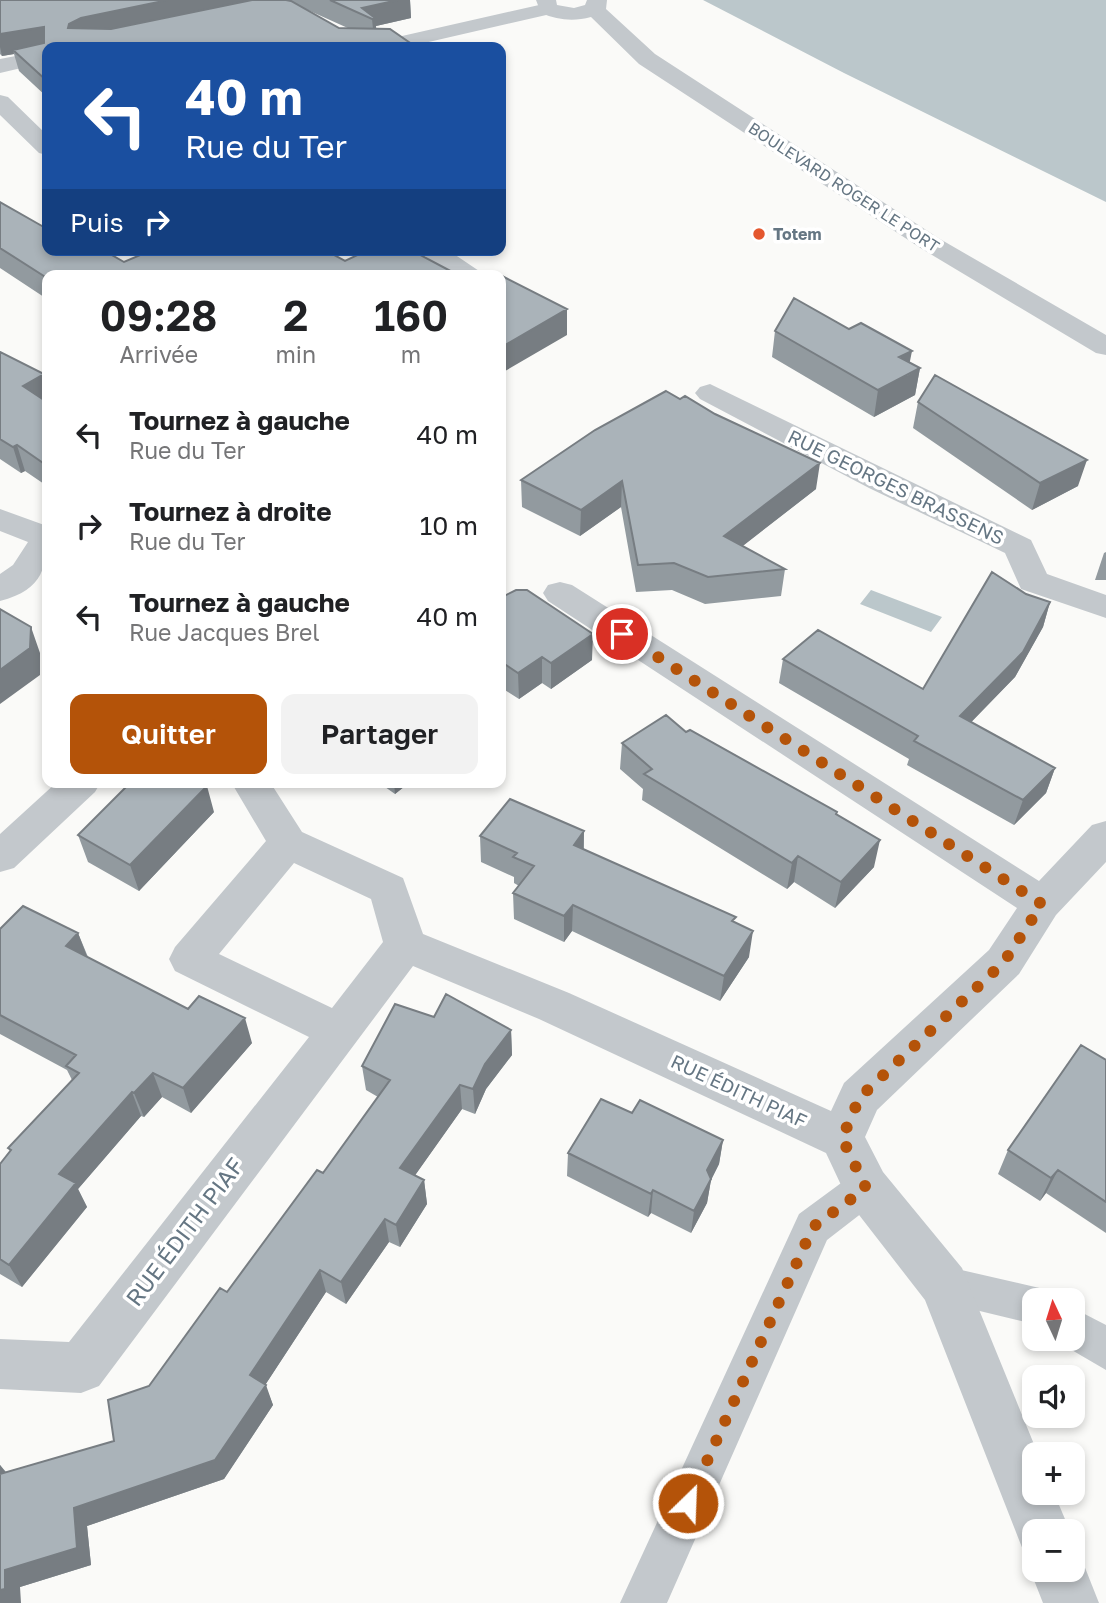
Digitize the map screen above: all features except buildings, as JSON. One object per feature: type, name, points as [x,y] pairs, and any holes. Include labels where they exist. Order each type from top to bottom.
[{"type":"street","points":[[399,42],[547,4],[571,14],[596,4]]},
{"type":"street","name":"BOULEVARD ROGER LE PORT","points":[[596,4],[647,59],[931,244],[1106,347]]},
{"type":"street","points":[[0,66],[42,57]]},
{"type":"street","points":[[0,102],[42,143]]},
{"type":"street","points":[[439,256],[463,270]]},
{"type":"street","name":"RUE GEORGES BRASSENS","points":[[710,393],[880,481],[1020,547],[1033,581],[1106,607]]},
{"type":"street","points":[[0,519],[42,536]]},
{"type":"street","points":[[0,590],[25,573],[42,546]]},
{"type":"street","points":[[560,593],[1042,904]]},
{"type":"street","points":[[0,857],[75,788]]},
{"type":"street","points":[[254,788],[288,843],[389,889],[405,945]]},
{"type":"street","points":[[1037,1519],[944,1285],[866,1188],[842,1138],[860,1097],[1004,962],[1042,904],[1106,836]]},
{"type":"street","points":[[288,843],[190,959],[338,1031]]},
{"type":"street","name":"RUE ÉDITH PIAF","points":[[0,1364],[81,1368],[405,945],[554,1006],[842,1138]]},
{"type":"street","points":[[1063,1582],[1071,1603]]},
{"type":"lane","points":[[643,1603],[813,1227],[866,1188]]},
{"type":"lane","points":[[944,1285],[1022,1301]]},
{"type":"lane","points":[[1085,1336],[1106,1349]]},
{"type":"shaded area","points":[[703,0],[1106,0],[1106,202],[844,73]]},
{"type":"shaded area","points":[[871,590],[942,617],[931,632],[860,604]]},
{"type":"place","name":"Totem","points":[[759,234]]},
{"type":"route","points":[[622,634],[1042,904],[1004,962],[860,1097],[842,1138],[866,1188],[813,1227],[688,1503]]}]
